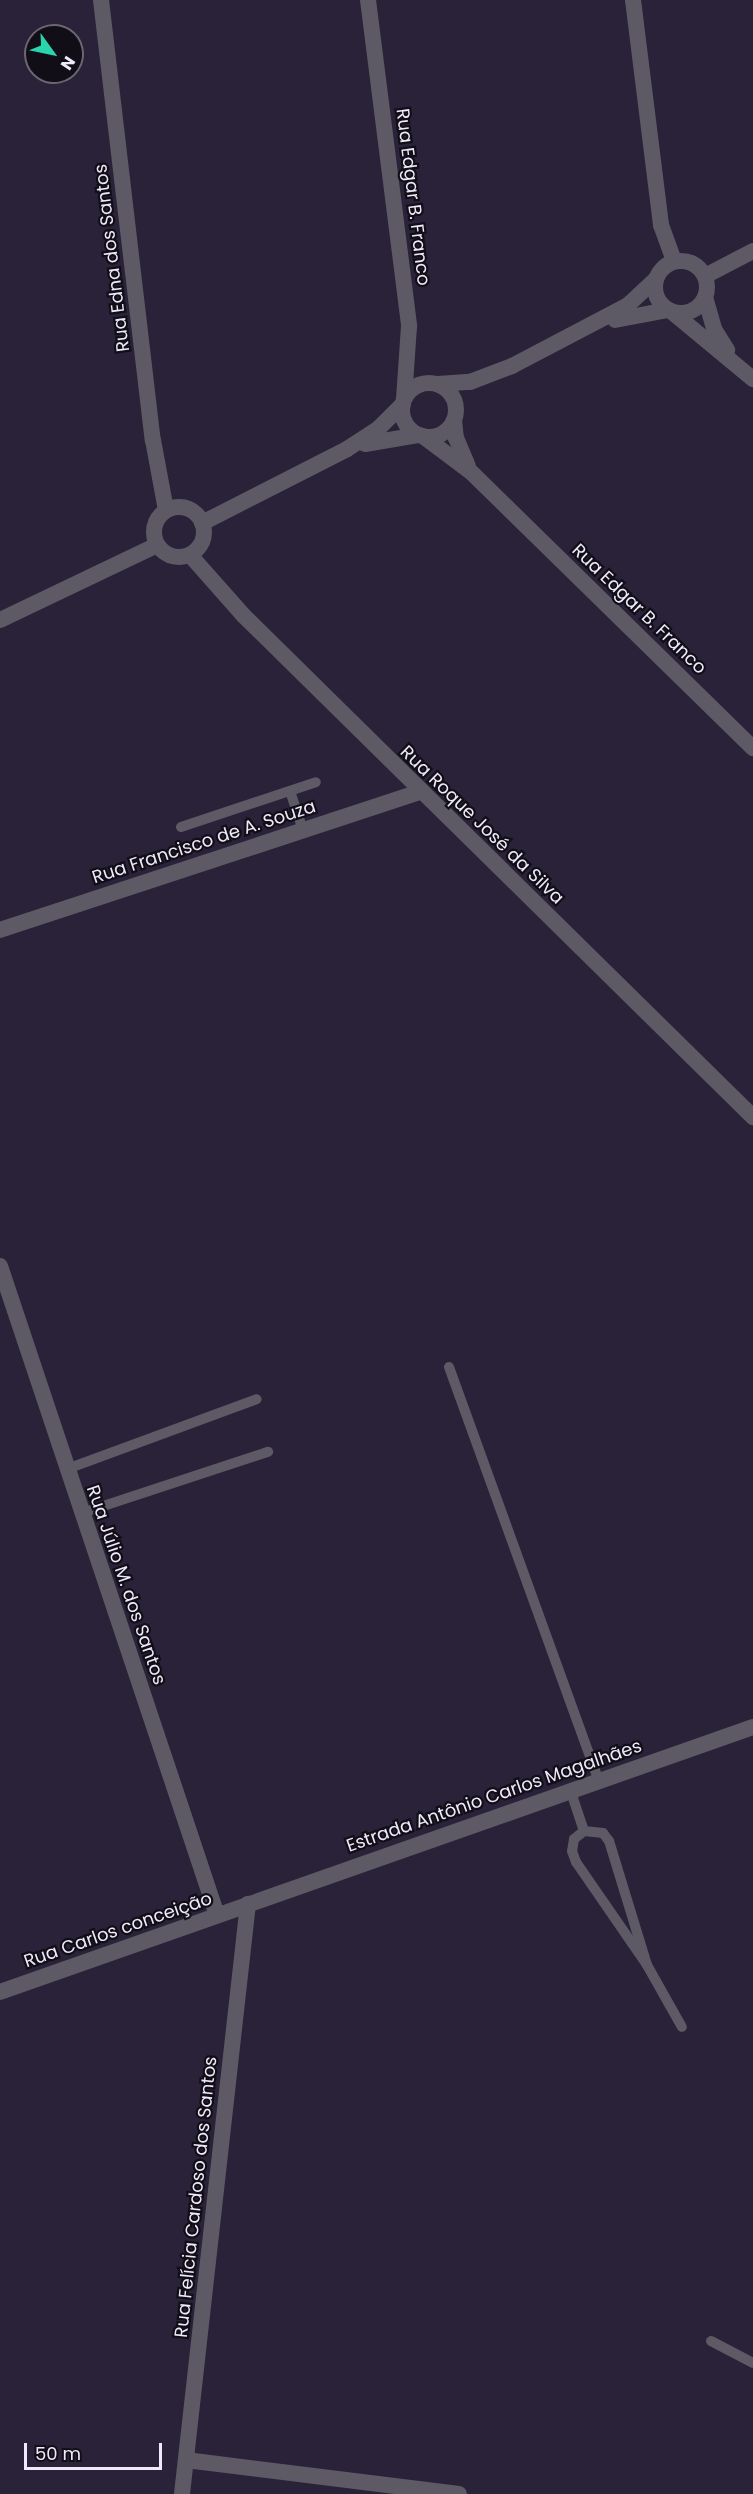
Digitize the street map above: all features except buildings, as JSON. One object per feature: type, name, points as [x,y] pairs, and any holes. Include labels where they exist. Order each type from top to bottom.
[{"type":"street","name":"Rua Edna dos Santos","points":[[101,0],[153,440],[166,510]]},
{"type":"street","name":"Rua Edgar B. Franco","points":[[368,0],[409,326],[403,402]]},
{"type":"street","points":[[633,0],[661,225],[674,261]]},
{"type":"street","points":[[705,276],[753,251]]},
{"type":"street","points":[[202,523],[347,449],[379,428],[418,385],[470,382],[512,366],[586,329],[628,305],[655,280],[666,265],[674,261],[693,263],[705,276],[705,297],[714,329],[734,360]]},
{"type":"street","points":[[655,280],[656,297],[669,310],[734,360],[753,379]]},
{"type":"street","points":[[586,329],[632,315],[669,310],[691,311],[705,297]]},
{"type":"street","points":[[347,449],[385,438],[442,434],[474,392],[512,366]]},
{"type":"street","points":[[438,384],[449,391],[455,418]]},
{"type":"street","points":[[403,402],[407,425],[421,435]]},
{"type":"street","name":"Rua Edgar B. Franco","points":[[455,418],[456,438],[471,472]]},
{"type":"street","name":"Rua Edgar B. Franco","points":[[421,435],[471,472],[753,748]]},
{"type":"street","points":[[183,507],[198,515],[202,523],[202,541],[190,555],[175,557],[157,545],[154,530],[166,510],[183,507]]},
{"type":"street","points":[[0,621],[157,545]]},
{"type":"street","name":"Rua Roque José da Silva","points":[[190,555],[243,615],[420,792],[753,1117]]},
{"type":"street","name":"Rua Francisco de A. Souza","points":[[0,930],[420,792]]},
{"type":"street","name":"Rua Júlio M. dos Santos","points":[[0,1266],[217,1915]]},
{"type":"street","name":"Estrada Antônio Carlos Magalhães","points":[[248,1904],[753,1727]]},
{"type":"street","name":"Rua Carlos conceição","points":[[0,1992],[248,1904]]},
{"type":"street","name":"Rua Felícia Cardoso dos Santos","points":[[182,2494],[248,1904]]},
{"type":"street","points":[[186,2460],[459,2494]]},
{"type":"lane","points":[[181,827],[316,782]]},
{"type":"lane","points":[[290,791],[303,830]]},
{"type":"lane","points":[[449,1366],[599,1782]]},
{"type":"lane","points":[[67,1469],[257,1399]]},
{"type":"lane","points":[[81,1513],[268,1452]]},
{"type":"lane","points":[[571,1792],[584,1831]]},
{"type":"lane","points":[[584,1831],[573,1845],[576,1862],[647,1965],[682,2027]]},
{"type":"lane","points":[[584,1831],[603,1833],[609,1840],[647,1965]]},
{"type":"lane","points":[[711,2341],[753,2363]]}]
